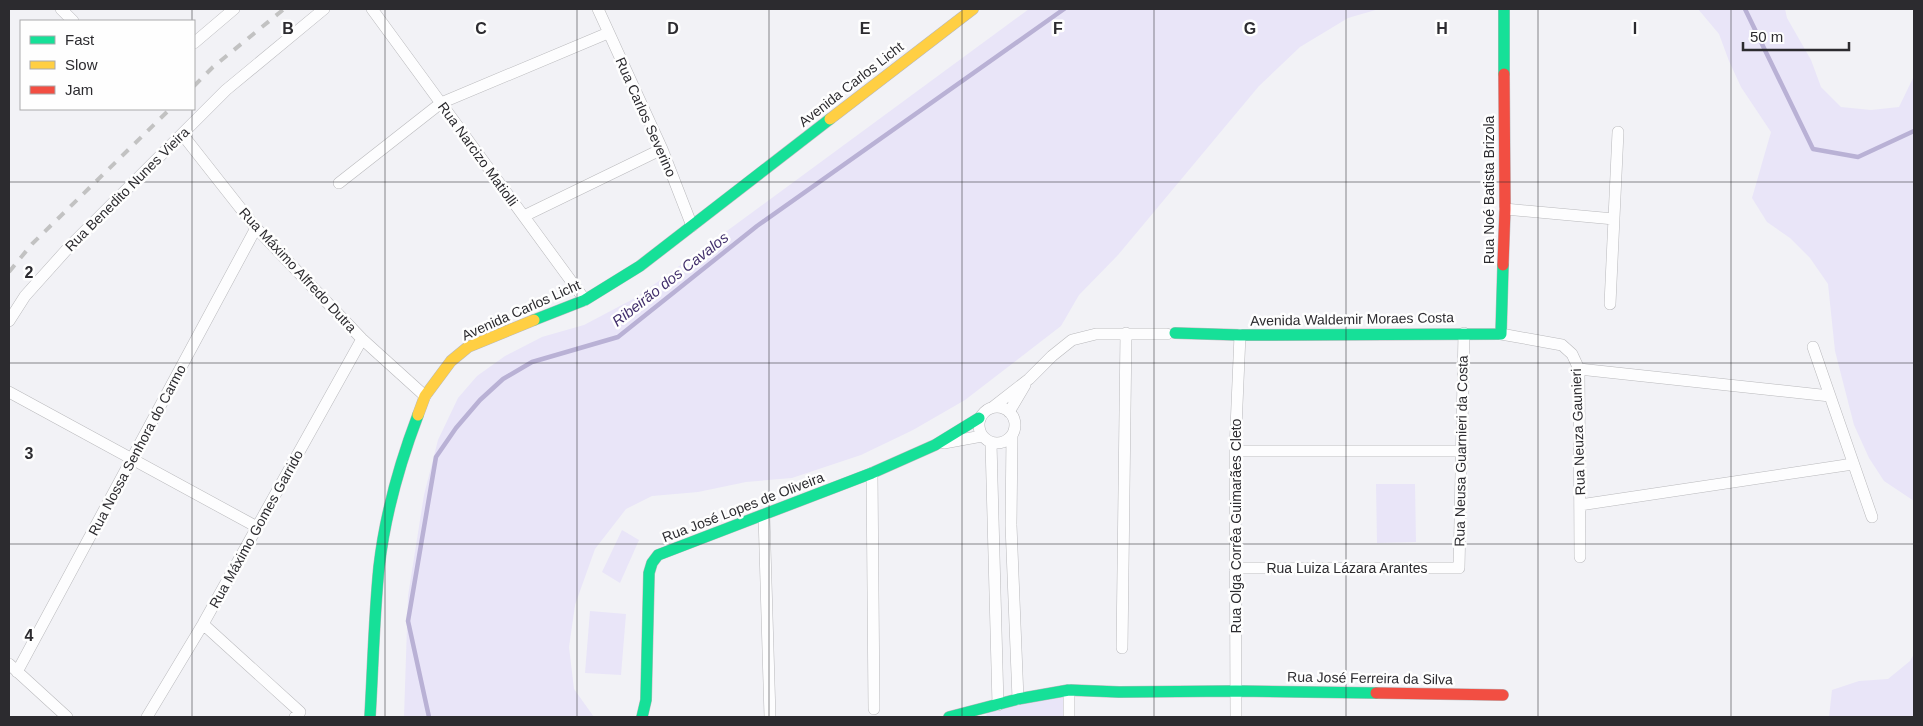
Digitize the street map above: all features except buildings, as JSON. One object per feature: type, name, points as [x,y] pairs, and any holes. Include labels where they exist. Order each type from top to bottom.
[{"type":"street","points":[[61,9],[72,20]]},
{"type":"street","points":[[195,42],[234,9]]},
{"type":"street","name":"Rua Benedito Nunes Vieira","points":[[9,321],[26,296],[69,247],[226,90],[324,9]]},
{"type":"street","name":"Rua Narcizo Matiolli","points":[[372,9],[585,300]]},
{"type":"street","name":"Rua Carlos Severino","points":[[598,9],[662,150],[692,226]]},
{"type":"street","name":"Avenida Carlos Licht","points":[[370,717],[379,567],[391,498],[404,452],[425,396],[451,361],[468,347],[585,300],[640,266],[973,9]]},
{"type":"street","name":"Rua Noé Batista Brizola","points":[[1501,334],[1505,209],[1504,9]]},
{"type":"street","points":[[339,183],[441,103],[608,33]]},
{"type":"street","points":[[1610,304],[1618,132]]},
{"type":"street","name":"Rua Máximo Alfredo Dutra","points":[[182,134],[256,228],[362,339],[425,396]]},
{"type":"street","points":[[524,216],[662,150]]},
{"type":"street","points":[[1505,209],[1614,219]]},
{"type":"street","name":"Rua Nossa Senhora do Carmo","points":[[13,668],[133,458],[256,228]]},
{"type":"street","points":[[998,705],[986,439],[979,430],[979,418],[1029,379],[1052,356],[1072,340],[1096,334],[1126,333],[1122,648]]},
{"type":"street","name":"Avenida Waldemir Moraes Costa","points":[[1126,333],[1240,336],[1464,333]]},
{"type":"street","points":[[1464,333],[1501,334]]},
{"type":"street","name":"Rua Neusa Guarnieri da Costa","points":[[1459,568],[1464,333]]},
{"type":"street","name":"Rua Neuza Gaunieri","points":[[1501,334],[1562,345],[1572,354],[1579,369],[1580,557]]},
{"type":"street","name":"Rua Olga Corrêa Guimarães Cleto","points":[[1236,717],[1235,451],[1240,336]]},
{"type":"street","name":"Rua Máximo Gomes Garrido","points":[[147,717],[203,624],[362,339]]},
{"type":"street","points":[[1813,347],[1872,517]]},
{"type":"street","points":[[1579,369],[1830,396]]},
{"type":"street","points":[[1010,412],[1029,379]]},
{"type":"street","points":[[9,392],[257,527]]},
{"type":"street","points":[[993,407],[1010,412],[1015,423],[1012,435],[1011,525],[1018,699]]},
{"type":"street","name":"Rua José Lopes de Oliveira","points":[[642,717],[646,700],[649,572],[658,555],[872,472],[935,445],[979,418]]},
{"type":"street","points":[[986,439],[1003,442],[1012,435]]},
{"type":"street","name":"Rua José Lopes de Oliveira","points":[[935,445],[986,439]]},
{"type":"street","points":[[1235,451],[1462,451]]},
{"type":"street","points":[[1580,505],[1853,464]]},
{"type":"street","points":[[872,472],[874,709]]},
{"type":"street","points":[[764,515],[770,717]]},
{"type":"street","name":"Rua Luiza Lázara Arantes","points":[[1235,568],[1459,568]]},
{"type":"street","points":[[203,624],[298,715]]},
{"type":"street","points":[[13,668],[67,717]]},
{"type":"street","points":[[1069,690],[1069,717]]},
{"type":"street","name":"Rua José Ferreira da Silva","points":[[949,717],[986,713],[998,705],[1018,699],[1069,690],[1503,695]]},
{"type":"shaded area","points":[[1029,9],[1379,9],[1348,18],[1300,47],[1259,86],[1118,255],[1079,295],[1061,326],[965,400],[913,430],[861,455],[792,478],[746,482],[698,492],[652,496],[626,509],[595,549],[575,605],[569,647],[574,689],[594,717],[404,717],[408,596],[424,495],[438,440],[458,398],[477,376],[505,356],[542,337],[584,325],[637,297]]},
{"type":"shaded area","points":[[1698,9],[1785,9],[1787,18],[1811,60],[1821,87],[1841,107],[1871,110],[1899,107],[1914,76],[1914,501],[1884,481],[1869,458],[1854,425],[1835,351],[1828,284],[1810,258],[1790,238],[1767,222],[1752,198],[1771,132],[1741,87],[1719,34]]},
{"type":"shaded area","points":[[1376,484],[1415,484],[1416,542],[1377,543]]},
{"type":"shaded area","points":[[622,530],[639,540],[620,583],[602,572]]},
{"type":"shaded area","points":[[590,611],[626,614],[621,675],[585,673]]},
{"type":"shaded area","points":[[1914,654],[1914,717],[1829,717],[1832,690],[1859,681],[1888,679],[1910,661]]},
{"type":"shaded area","points":[[1069,690],[1069,717],[987,717],[985,708]]},
{"type":"waterway","name":"Ribeirão dos Cavalos","points":[[429,717],[408,621],[436,457],[456,428],[480,400],[503,379],[532,362],[618,337],[757,226],[1064,9]]},
{"type":"waterway","name":"Ribeirão dos Cavalos","points":[[1745,9],[1813,149],[1858,157],[1914,131]]},
{"type":"railway","points":[[195,85],[213,67],[284,9]]},
{"type":"railway","points":[[9,272],[32,244],[169,110]]},
{"type":"traffic: fast","points":[[1504,9],[1504,74]]},
{"type":"traffic: fast","points":[[534,320],[585,300],[640,266],[830,119]]},
{"type":"traffic: fast","points":[[1175,333],[1240,335],[1501,334],[1503,265]]},
{"type":"traffic: fast","points":[[370,717],[376,604],[385,528],[394,490],[418,415]]},
{"type":"traffic: fast","points":[[642,717],[646,700],[649,573],[652,563],[658,555],[872,473],[935,445],[979,418]]},
{"type":"traffic: fast","points":[[949,717],[1018,699],[1069,690],[1119,692],[1376,693]]},
{"type":"traffic: slow","points":[[830,119],[973,9]]},
{"type":"traffic: slow","points":[[418,415],[425,396],[451,361],[468,347],[534,320]]},
{"type":"traffic: jam","points":[[1503,265],[1505,209],[1504,74]]},
{"type":"traffic: jam","points":[[1376,693],[1503,695]]}]
